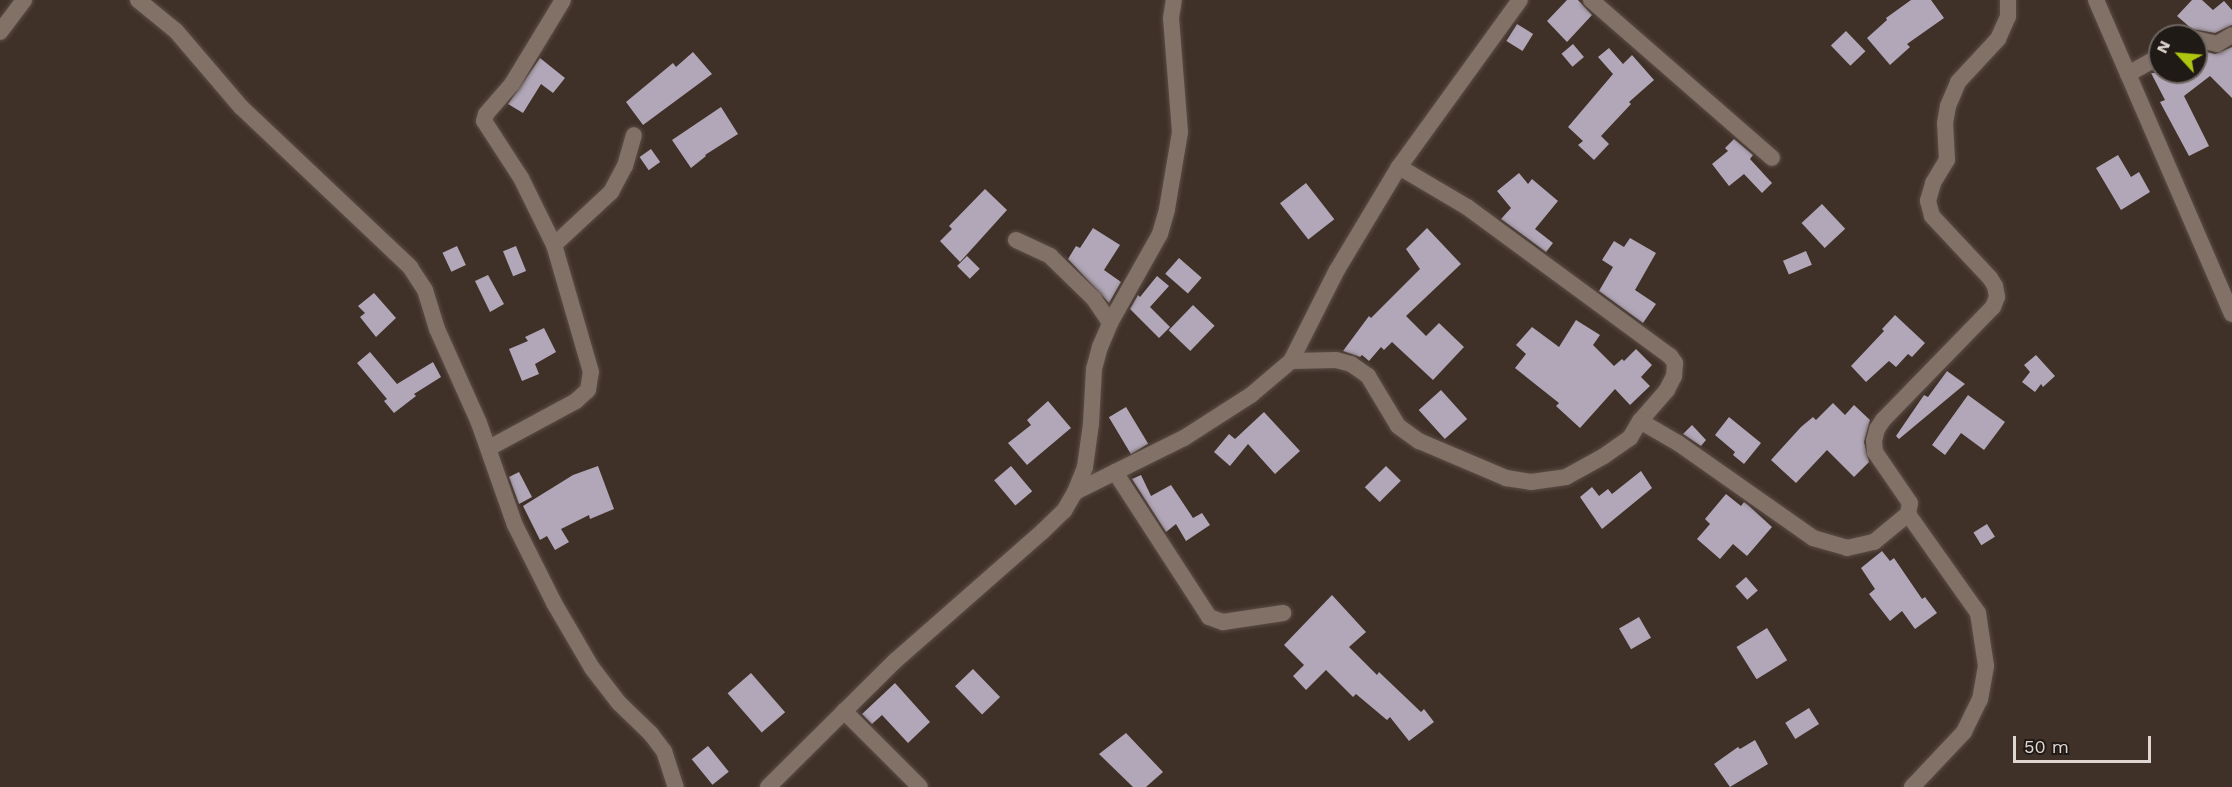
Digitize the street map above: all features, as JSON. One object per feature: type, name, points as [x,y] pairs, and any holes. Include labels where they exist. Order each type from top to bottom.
[{"type":"street","points":[[0,32],[24,0]]},
{"type":"street","points":[[138,0],[176,32],[241,106],[410,267],[425,290],[437,329],[489,448],[515,525],[554,603],[592,668],[619,703],[651,734],[664,751],[676,787]]},
{"type":"street","points":[[489,448],[576,401],[588,390],[591,372],[554,245],[521,178],[483,121],[486,114],[513,84],[563,0]]},
{"type":"street","points":[[768,787],[844,711],[966,597],[1064,511],[1075,492],[1085,467],[1091,424],[1094,369],[1110,323],[1160,234],[1167,209],[1180,132],[1172,29],[1174,0]]},
{"type":"street","points":[[1075,492],[1184,438],[1251,395],[1291,361],[1337,270],[1399,167],[1520,0]]},
{"type":"street","points":[[1591,0],[1772,158]]},
{"type":"street","points":[[1640,421],[1678,443],[1813,538],[1838,548],[1875,542],[1908,514],[1910,503],[1875,452],[1874,441],[1883,420],[1993,307],[1997,297],[1995,286],[1989,278],[1932,216],[1928,201],[1933,183],[1947,160],[1945,123],[1948,106],[1958,82],[1998,39],[2008,17],[2008,0]]},
{"type":"street","points":[[2096,0],[2230,305]]},
{"type":"street","points":[[2208,42],[2217,44],[2232,35]]},
{"type":"street","points":[[2128,74],[2148,63]]},
{"type":"street","points":[[554,245],[611,192],[625,166],[634,135]]},
{"type":"street","points":[[1291,361],[1336,360],[1352,364],[1368,376],[1398,426],[1419,441],[1506,478],[1531,482],[1566,477],[1604,456],[1630,438],[1640,421],[1667,390],[1674,376],[1675,363],[1670,356],[1467,207],[1399,167]]},
{"type":"street","points":[[1016,240],[1050,256],[1094,298],[1110,323]]},
{"type":"street","points":[[1115,472],[1209,617],[1223,622],[1282,613]]},
{"type":"street","points":[[1908,514],[1978,613],[1986,666],[1980,699],[1964,732],[1912,787]]},
{"type":"street","points":[[844,711],[920,787]]},
{"type":"building","points":[[1567,0],[1578,0],[1592,15],[1567,42],[1547,21]]},
{"type":"building","points":[[1911,0],[1931,0],[1944,18],[1907,44],[1910,47],[1890,65],[1867,38],[1887,20],[1886,18]]},
{"type":"building","points":[[2192,0],[2202,0],[2213,10],[2224,1],[2232,10],[2232,25],[2215,33],[2208,32],[2208,24],[2186,24],[2177,16]]},
{"type":"building","points":[[1517,24],[1533,34],[1523,51],[1506,41]]},
{"type":"building","points":[[1846,31],[1865,51],[1850,66],[1831,46]]},
{"type":"building","points":[[1573,44],[1584,57],[1572,67],[1562,54]]},
{"type":"building","points":[[2232,47],[2232,98],[2210,76],[2208,78],[2208,52],[2215,54]]},
{"type":"building","points":[[1609,48],[1623,64],[1632,55],[1654,80],[1629,102],[1631,104],[1601,136],[1609,144],[1594,160],[1578,145],[1583,141],[1568,127],[1613,74],[1598,57]]},
{"type":"building","points":[[693,52],[712,74],[643,125],[626,102],[673,63],[676,67]]},
{"type":"building","points":[[540,58],[565,78],[553,93],[541,84],[523,113],[508,104]]},
{"type":"building","points":[[2157,84],[2200,84],[2184,96],[2209,146],[2189,156],[2160,102],[2165,100]]},
{"type":"building","points":[[721,107],[738,134],[705,155],[691,168],[672,140]]},
{"type":"building","points":[[1734,139],[1753,155],[1750,159],[1772,183],[1762,193],[1744,174],[1729,186],[1712,164],[1728,151],[1725,148]]},
{"type":"building","points":[[651,149],[660,162],[649,170],[640,157]]},
{"type":"building","points":[[2118,155],[2131,177],[2139,172],[2150,192],[2121,210],[2096,168]]},
{"type":"building","points":[[1519,173],[1528,184],[1532,179],[1558,201],[1535,229],[1553,243],[1546,252],[1501,219],[1511,208],[1497,191]]},
{"type":"building","points":[[1306,183],[1334,219],[1308,240],[1280,203]]},
{"type":"building","points":[[985,189],[1007,210],[960,262],[940,241],[952,229],[949,226]]},
{"type":"building","points":[[1822,204],[1845,229],[1825,248],[1802,223]]},
{"type":"building","points":[[1093,228],[1120,245],[1104,270],[1121,282],[1109,303],[1068,259],[1076,246],[1080,248]]},
{"type":"building","points":[[1427,228],[1461,264],[1406,316],[1426,336],[1439,323],[1464,347],[1433,380],[1392,342],[1384,350],[1381,347],[1369,361],[1362,355],[1360,357],[1343,351],[1369,316],[1371,318],[1420,269],[1406,249]]},
{"type":"building","points":[[1630,238],[1656,253],[1635,290],[1656,304],[1643,323],[1599,291],[1613,267],[1602,260],[1614,241],[1624,247]]},
{"type":"building","points":[[457,246],[466,265],[451,272],[442,253]]},
{"type":"building","points":[[516,246],[526,271],[513,276],[503,251]]},
{"type":"building","points":[[1806,251],[1812,265],[1789,275],[1783,261]]},
{"type":"building","points":[[967,256],[980,269],[970,279],[957,266]]},
{"type":"building","points":[[1179,258],[1202,278],[1188,294],[1165,274]]},
{"type":"building","points":[[488,275],[504,304],[490,312],[475,281]]},
{"type":"building","points":[[1157,276],[1169,286],[1150,307],[1170,327],[1159,338],[1130,309],[1138,295],[1140,297]]},
{"type":"building","points":[[374,293],[396,318],[376,337],[360,317],[365,313],[358,306]]},
{"type":"building","points":[[1193,305],[1215,326],[1190,351],[1169,330]]},
{"type":"building","points":[[1895,315],[1925,343],[1912,357],[1908,354],[1896,367],[1889,361],[1866,382],[1851,366],[1884,331],[1882,329]]},
{"type":"building","points":[[1576,320],[1600,335],[1593,345],[1614,366],[1622,359],[1624,361],[1636,349],[1652,365],[1641,377],[1650,386],[1630,405],[1615,389],[1580,428],[1556,406],[1559,403],[1515,368],[1526,354],[1516,345],[1532,327],[1559,347]]},
{"type":"building","points":[[544,328],[556,352],[535,364],[539,374],[522,381],[509,349],[528,341],[525,337]]},
{"type":"building","points":[[370,352],[397,384],[433,362],[441,377],[414,394],[416,396],[394,413],[384,401],[387,399],[357,363]]},
{"type":"building","points":[[2036,355],[2055,376],[2043,387],[2041,384],[2035,392],[2022,382],[2030,372],[2024,365]]},
{"type":"building","points":[[1947,371],[1965,384],[1899,439],[1896,436],[1924,395],[1928,397]]},
{"type":"building","points":[[1441,390],[1467,419],[1445,439],[1419,410]]},
{"type":"building","points":[[1968,395],[2005,422],[1984,450],[1961,433],[1945,455],[1932,445]]},
{"type":"building","points":[[1048,401],[1071,428],[1027,465],[1008,443],[1031,425],[1027,420]]},
{"type":"building","points":[[1833,403],[1845,415],[1854,405],[1870,420],[1864,442],[1869,462],[1854,477],[1827,450],[1796,483],[1771,460],[1801,427],[1813,417],[1816,420]]},
{"type":"building","points":[[1126,407],[1148,444],[1131,454],[1109,417]]},
{"type":"building","points":[[1264,412],[1300,451],[1275,474],[1248,444],[1230,466],[1214,452],[1229,434],[1235,439]]},
{"type":"building","points":[[1729,417],[1761,443],[1744,464],[1733,455],[1735,452],[1715,435]]},
{"type":"building","points":[[1692,425],[1706,440],[1701,446],[1683,434]]},
{"type":"building","points":[[598,466],[614,509],[590,519],[589,515],[561,529],[569,542],[555,550],[547,536],[540,540],[523,506],[573,475]]},
{"type":"building","points":[[1011,466],[1032,491],[1015,505],[994,480]]},
{"type":"building","points":[[1386,466],[1401,481],[1380,502],[1365,487]]},
{"type":"building","points":[[1641,471],[1652,488],[1602,529],[1580,497],[1592,487],[1599,496],[1608,489],[1612,494]]},
{"type":"building","points":[[519,472],[532,497],[519,504],[509,477]]},
{"type":"building","points":[[1141,475],[1151,496],[1171,485],[1193,518],[1202,513],[1210,525],[1186,541],[1176,524],[1166,532],[1132,479]]},
{"type":"building","points":[[1726,494],[1741,506],[1744,502],[1772,527],[1747,556],[1733,544],[1720,559],[1697,539],[1710,524],[1705,519]]},
{"type":"building","points":[[1987,524],[1995,537],[1981,545],[1973,532]]},
{"type":"building","points":[[1882,551],[1890,561],[1894,558],[1922,599],[1925,597],[1937,613],[1915,629],[1902,611],[1890,621],[1869,594],[1875,589],[1861,568]]},
{"type":"building","points":[[1746,577],[1758,591],[1747,600],[1735,586]]},
{"type":"building","points":[[1332,595],[1366,632],[1349,647],[1377,675],[1379,672],[1421,712],[1424,709],[1434,722],[1409,741],[1390,717],[1387,720],[1356,694],[1353,697],[1326,670],[1306,690],[1293,676],[1304,665],[1284,645]]},
{"type":"building","points":[[1639,617],[1651,638],[1631,649],[1619,628]]},
{"type":"building","points":[[1767,628],[1787,660],[1757,679],[1736,647]]},
{"type":"building","points":[[973,669],[1000,697],[982,714],[955,686]]},
{"type":"building","points":[[751,673],[785,712],[762,733],[728,693]]},
{"type":"building","points":[[895,683],[930,722],[908,743],[882,715],[872,724],[862,714]]},
{"type":"building","points":[[1809,708],[1819,724],[1795,739],[1785,723]]},
{"type":"building","points":[[1126,733],[1163,772],[1146,787],[1133,787],[1099,754]]},
{"type":"building","points":[[1755,740],[1768,764],[1730,787],[1714,764],[1738,747],[1740,749]]},
{"type":"building","points":[[708,746],[729,772],[712,785],[692,759]]}]
